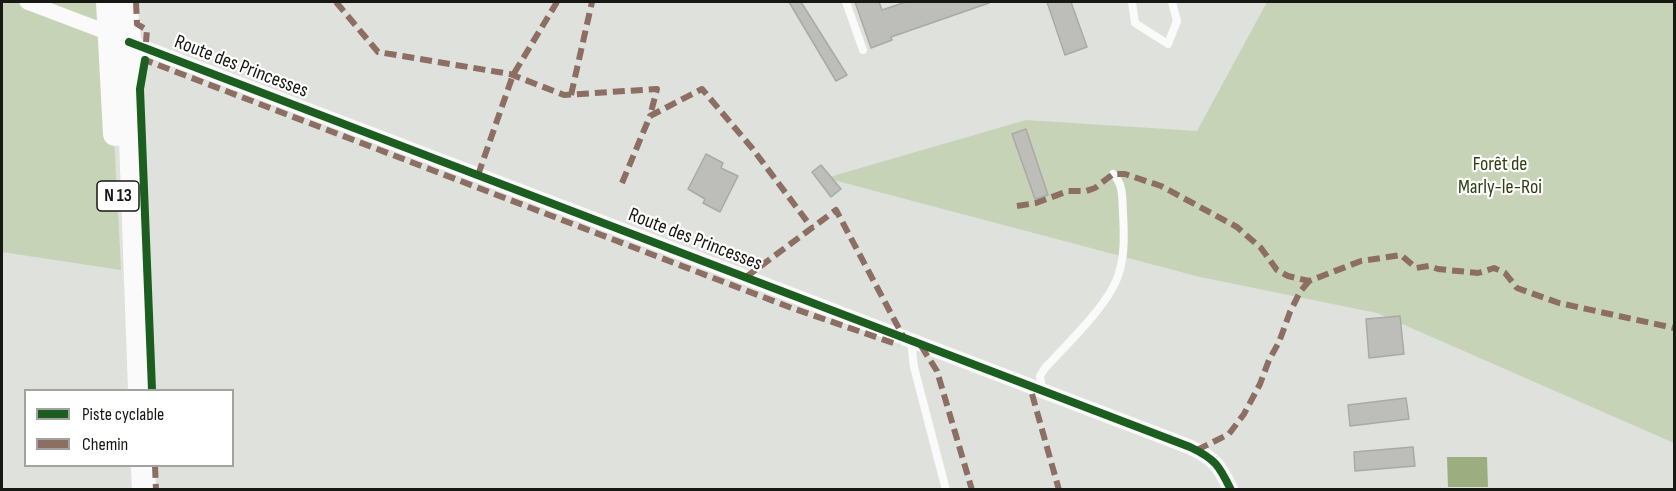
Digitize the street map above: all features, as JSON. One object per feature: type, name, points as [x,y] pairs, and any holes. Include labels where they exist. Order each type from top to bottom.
[{"type":"main road","name":"N 13","points":[[108,2],[119,38],[140,389]]},
{"type":"main road","name":"N 13","points":[[125,2],[119,38],[125,389]]},
{"type":"main road","points":[[128,467],[129,489]]},
{"type":"main road","points":[[143,467],[144,489]]},
{"type":"street","name":"Route des Princesses","points":[[27,2],[1190,447],[1211,457],[1223,472],[1231,489]]},
{"type":"lane","points":[[846,2],[863,50]]},
{"type":"lane","points":[[1132,2],[1135,23],[1168,44],[1177,21],[1172,2]]},
{"type":"lane","points":[[1042,390],[1040,376],[1045,368],[1086,322],[1110,291],[1118,275],[1124,252],[1123,219],[1121,185],[1113,174]]},
{"type":"lane","points":[[911,341],[914,367],[946,489]]},
{"type":"green space","points":[[2,2],[107,2],[121,270],[2,252]]},
{"type":"green space","name":"Forêt de Marly-le-Roi","points":[[1267,2],[1674,2],[1674,443],[1377,313],[1200,277],[826,178],[1026,120],[1197,131]]},
{"type":"shaded area","points":[[1447,457],[1487,457],[1488,487],[1448,487]]},
{"type":"building","points":[[789,2],[801,2],[847,75],[836,81]]},
{"type":"building","points":[[855,2],[879,2],[882,10],[906,2],[989,3],[891,37],[892,40],[871,48]]},
{"type":"building","points":[[1047,2],[1071,2],[1087,47],[1065,55]]},
{"type":"building","points":[[1026,129],[1048,195],[1035,199],[1012,134]]},
{"type":"building","points":[[706,154],[723,163],[721,168],[738,176],[720,212],[703,203],[705,199],[688,189]]},
{"type":"building","points":[[821,165],[841,189],[831,197],[812,172]]},
{"type":"building","points":[[1400,316],[1404,354],[1369,358],[1366,319]]},
{"type":"building","points":[[1406,398],[1409,419],[1350,426],[1348,405]]},
{"type":"building","points":[[1413,447],[1415,466],[1355,471],[1354,452]]},
{"type":"marked path","points":[[136,2],[137,24],[147,30],[146,42]]},
{"type":"marked path","points":[[336,2],[378,52],[510,74],[564,95],[657,89],[650,116]]},
{"type":"marked path","points":[[478,175],[513,75],[557,2]]},
{"type":"marked path","points":[[571,95],[592,2]]},
{"type":"marked path","points":[[145,64],[145,60],[789,307],[899,345]]},
{"type":"marked path","points":[[622,183],[650,116],[702,89],[752,148],[812,228]]},
{"type":"marked path","points":[[1017,206],[1036,203],[1068,191],[1086,191],[1095,188],[1113,174],[1125,174],[1161,186],[1237,227],[1261,248],[1277,270],[1288,276],[1309,281],[1361,261],[1401,255],[1416,268],[1429,266],[1478,273],[1494,268],[1505,273],[1517,288],[1559,303],[1674,328]]},
{"type":"marked path","points":[[746,277],[836,210],[904,338]]},
{"type":"marked path","points":[[1197,450],[1229,434],[1244,414],[1279,342],[1290,312],[1300,292],[1309,281]]},
{"type":"marked path","points":[[921,346],[937,371],[972,490]]},
{"type":"marked path","points":[[1032,394],[1059,490]]},
{"type":"marked path","points":[[155,467],[156,490]]},
{"type":"cycle path","points":[[129,42],[1190,447],[1205,455],[1215,464],[1231,490]]},
{"type":"cycle path","points":[[145,60],[140,89],[152,389]]}]
